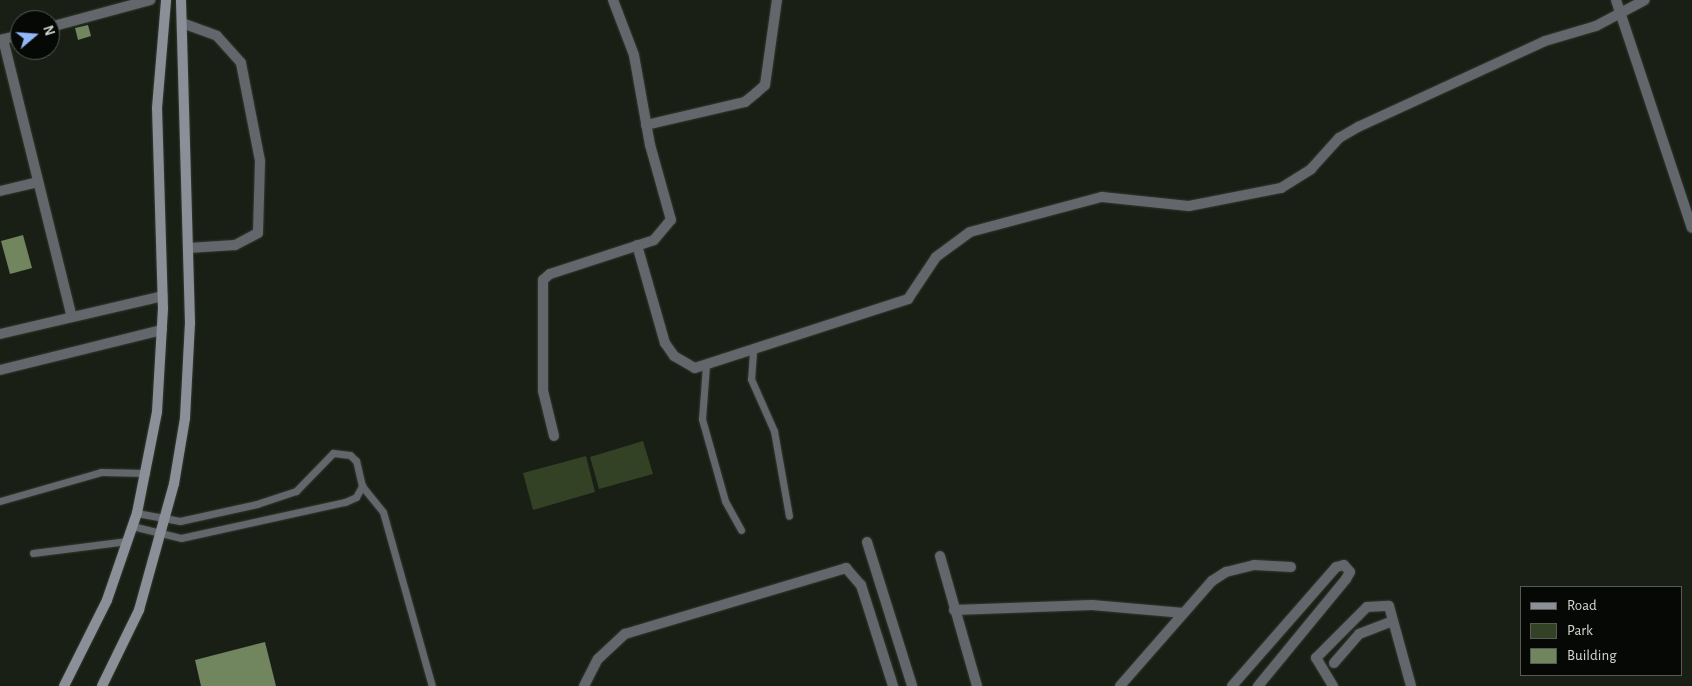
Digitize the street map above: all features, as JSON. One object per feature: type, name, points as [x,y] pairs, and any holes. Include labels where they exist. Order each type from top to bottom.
[{"type":"street","points":[[60,24],[122,4],[150,0]]},
{"type":"street","points":[[64,686],[90,641],[132,526],[146,472],[157,412],[163,296],[157,108],[166,0]]},
{"type":"street","points":[[102,686],[129,638],[165,521],[189,369],[188,248],[181,0]]},
{"type":"street","points":[[554,436],[543,391],[543,280],[654,240],[671,220],[646,125],[634,55],[613,0]]},
{"type":"street","points":[[646,125],[745,102],[765,85],[777,0]]},
{"type":"street","points":[[1616,0],[1692,228]]},
{"type":"street","points":[[637,246],[665,343],[685,364],[706,365],[753,352],[908,299],[936,257],[970,232],[1102,198],[1188,206],[1280,188],[1311,169],[1339,138],[1358,127],[1545,41],[1620,14],[1645,0]]},
{"type":"street","points":[[182,23],[217,36],[241,63],[260,160],[258,233],[236,244],[188,248]]},
{"type":"street","points":[[2,40],[72,317]]},
{"type":"street","points":[[0,191],[38,182]]},
{"type":"street","points":[[0,334],[163,296]]},
{"type":"street","points":[[0,370],[162,330]]},
{"type":"street","points":[[867,542],[912,686]]},
{"type":"street","points":[[940,556],[977,686]]},
{"type":"street","points":[[1120,686],[1184,613],[1226,572],[1254,565],[1291,567]]},
{"type":"street","points":[[1232,686],[1336,567],[1344,565],[1350,572],[1346,580],[1258,686]]},
{"type":"street","points":[[584,686],[598,660],[625,634],[846,568],[861,585],[893,686]]},
{"type":"street","points":[[954,610],[1092,605],[1184,613]]},
{"type":"street","points":[[1333,686],[1316,658],[1367,607],[1389,606],[1411,686]]},
{"type":"street","points":[[1334,663],[1359,634],[1393,621]]},
{"type":"lane","points":[[753,352],[750,379],[774,430],[789,516]]},
{"type":"lane","points":[[706,365],[702,419],[725,501],[741,530]]},
{"type":"lane","points":[[136,513],[165,521],[196,518],[296,491],[333,453],[350,455],[356,461],[362,486],[383,512],[432,686]]},
{"type":"lane","points":[[0,501],[102,472],[146,472]]},
{"type":"lane","points":[[132,526],[161,535],[181,538],[345,502],[356,497],[362,486]]},
{"type":"lane","points":[[34,553],[127,540]]},
{"type":"green space","points":[[643,441],[653,474],[599,489],[590,457]]},
{"type":"green space","points":[[586,456],[595,492],[533,510],[523,473]]},
{"type":"building","points":[[88,25],[91,36],[78,40],[75,28]]},
{"type":"building","points":[[23,235],[32,268],[10,274],[1,241]]},
{"type":"building","points":[[265,642],[276,686],[201,686],[195,660]]}]
